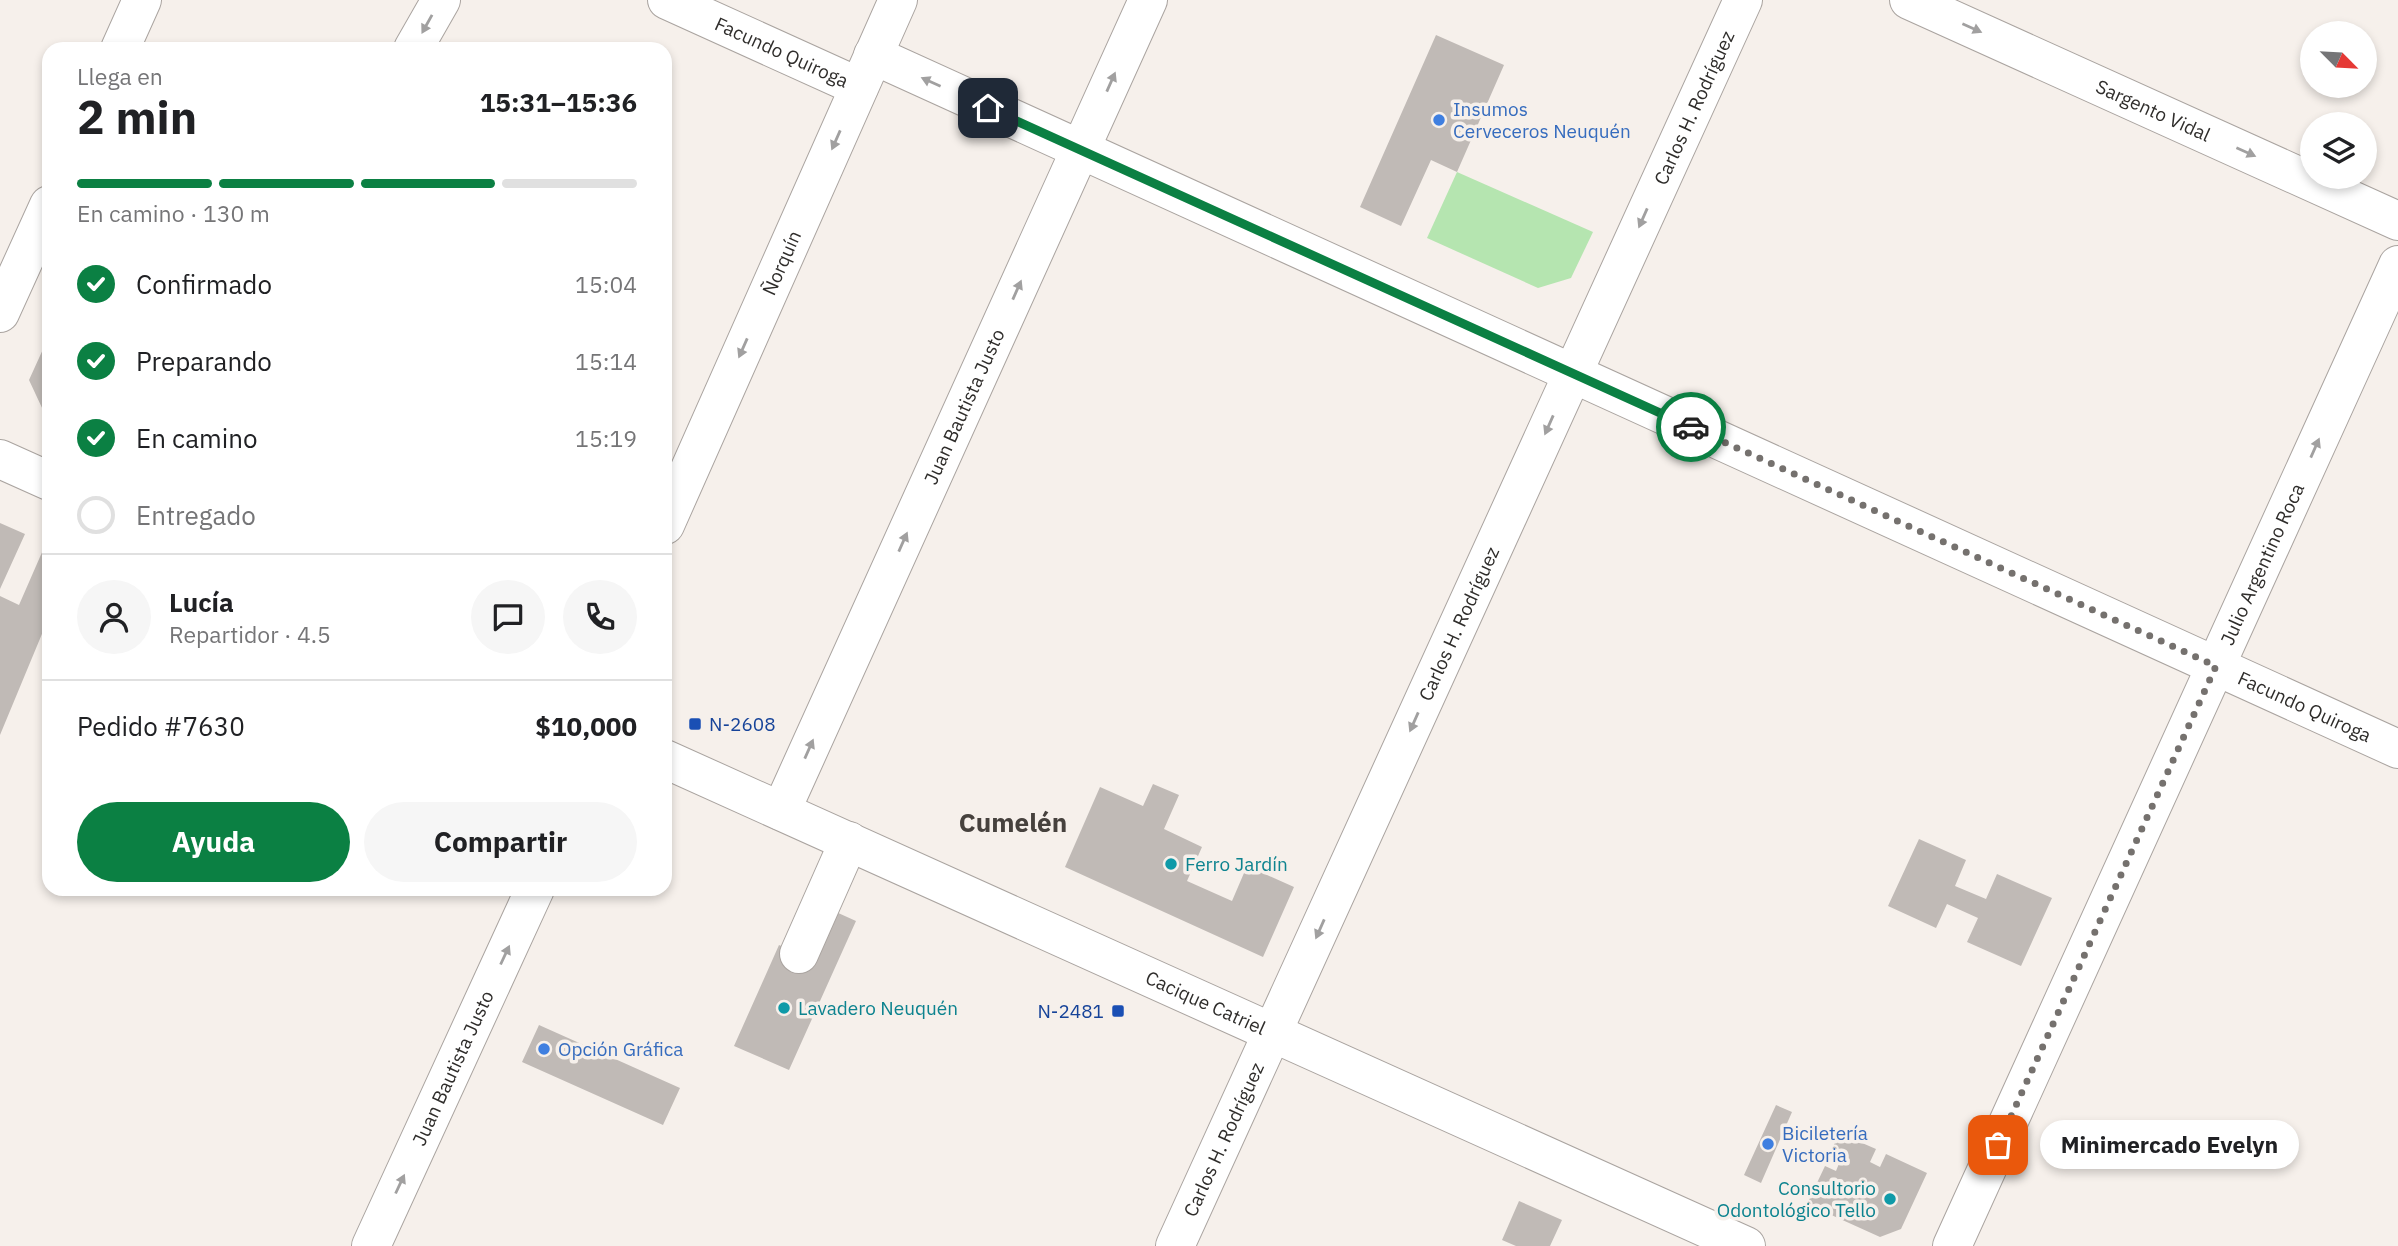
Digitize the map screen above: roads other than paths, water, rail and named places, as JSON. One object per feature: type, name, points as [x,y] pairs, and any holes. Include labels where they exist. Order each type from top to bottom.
[{"type":"street","points":[[123,42],[142,0]]},
{"type":"street","points":[[417,42],[441,0]]},
{"type":"street","name":"Facundo Quiroga","points":[[667,0],[1080,149],[2398,749]]},
{"type":"street","name":"Ñorquín","points":[[672,509],[898,0]]},
{"type":"street","name":"Juan Bautista Justo","points":[[781,811],[1148,0]]},
{"type":"street","name":"Carlos H. Rodríguez","points":[[1175,1246],[1743,0]]},
{"type":"street","name":"Sargento Vidal","points":[[1909,0],[2398,221]]},
{"type":"street","points":[[0,313],[42,220]]},
{"type":"street","name":"Julio Argentino Roca","points":[[1952,1246],[2398,265]]},
{"type":"street","points":[[0,459],[42,478]]},
{"type":"street","name":"Cacique Catriel","points":[[672,761],[1746,1246]]},
{"type":"street","points":[[799,954],[849,841]]},
{"type":"street","name":"Juan Bautista Justo","points":[[371,1246],[532,896]]},
{"type":"place","name":"Insumos Cerveceros Neuquén","points":[[1439,120]]},
{"type":"place","name":"N-2608","points":[[695,724]]},
{"type":"place","name":"Ferro Jardín","points":[[1171,864]]},
{"type":"place","name":"Lavadero Neuquén","points":[[784,1008]]},
{"type":"place","name":"N-2481","points":[[1118,1011]]},
{"type":"place","name":"Opción Gráfica","points":[[544,1049]]},
{"type":"place","name":"Biciletería Victoria","points":[[1768,1144]]},
{"type":"place","name":"Minimercado Evelyn","points":[[1998,1145]]},
{"type":"place","name":"Consultorio Odontológico Tello","points":[[1890,1199]]},
{"type":"district","name":"Cumelén","points":[[1013,822]]}]
